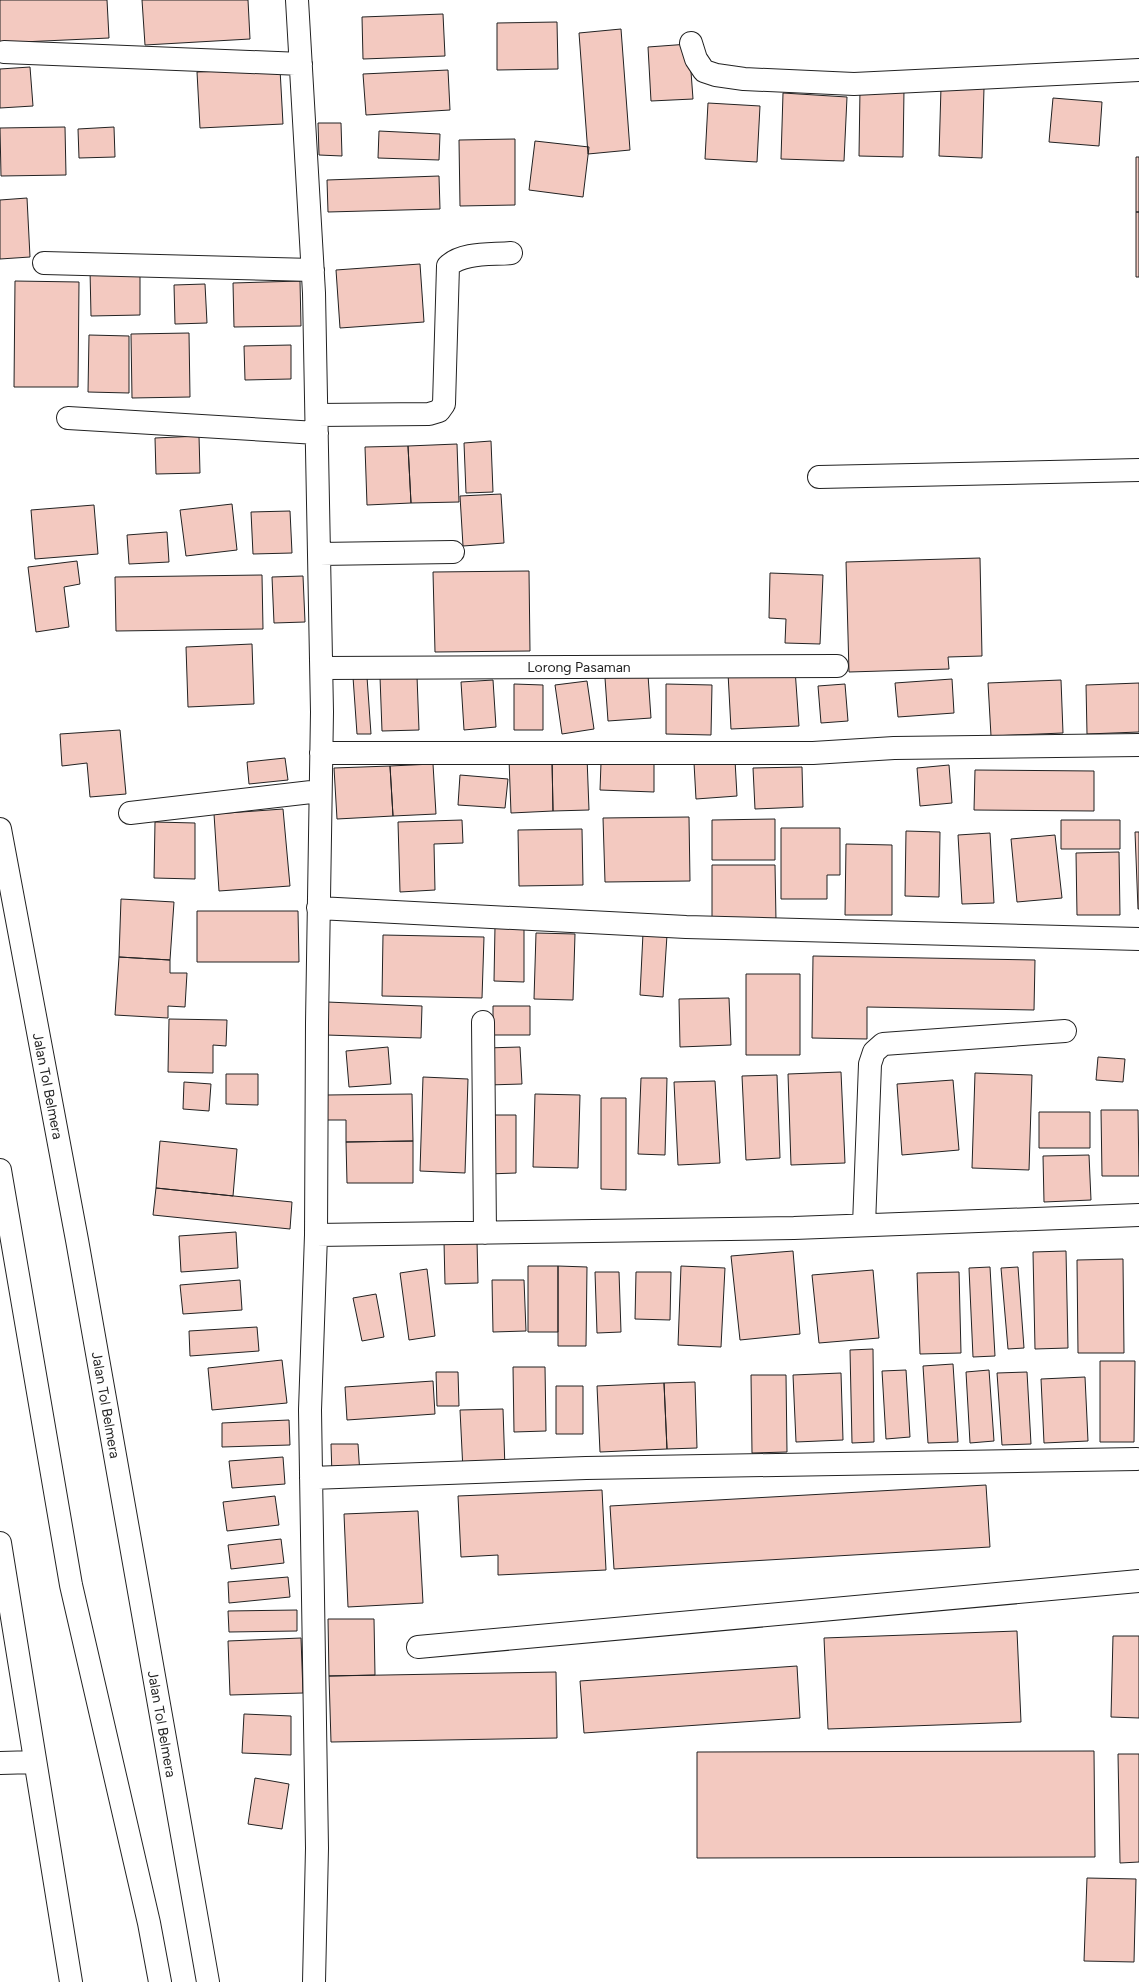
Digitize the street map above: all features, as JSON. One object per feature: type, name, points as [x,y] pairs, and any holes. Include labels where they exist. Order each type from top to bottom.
[{"type":"main road","points":[[297,0],[313,270],[322,668],[318,908],[316,1235],[310,1410],[317,1848],[314,1982]]},
{"type":"main road","points":[[691,43],[696,59],[704,71],[716,75],[744,79],[854,84],[1139,70]]},
{"type":"main road","points":[[4,52],[301,64]]},
{"type":"main road","points":[[68,418],[317,424],[429,414],[439,410],[444,404],[448,266],[454,260],[464,257],[511,253]]},
{"type":"main road","points":[[44,263],[313,270]]},
{"type":"main road","points":[[819,477],[1139,470]]},
{"type":"main road","points":[[319,554],[453,552]]},
{"type":"main road","name":"Lorong Pasaman","points":[[322,668],[837,666]]},
{"type":"main road","points":[[321,753],[813,753],[894,748],[1139,745]]},
{"type":"main road","points":[[130,813],[320,791]]},
{"type":"main road","name":"Jalan Tol Belmera","points":[[0,829],[77,1240],[208,1982]]},
{"type":"main road","points":[[318,908],[686,927],[1139,939]]},
{"type":"main road","points":[[483,1022],[485,1233]]},
{"type":"main road","points":[[864,1225],[870,1064],[874,1052],[883,1044],[1065,1031]]},
{"type":"main road","points":[[0,1170],[71,1585],[147,1916],[160,1982]]},
{"type":"main road","points":[[316,1235],[786,1228],[1139,1215]]},
{"type":"main road","points":[[312,1478],[586,1468],[1137,1459]]},
{"type":"main road","points":[[0,1543],[8,1644],[35,1762],[72,1982]]},
{"type":"main road","points":[[418,1647],[1139,1581]]},
{"type":"main road","points":[[0,1763],[35,1762]]},
{"type":"building","points":[[0,0],[107,0],[109,38],[0,43]]},
{"type":"building","points":[[142,0],[248,0],[250,39],[145,45]]},
{"type":"building","points":[[443,14],[445,56],[363,59],[362,17]]},
{"type":"building","points":[[557,22],[558,69],[497,70],[497,23]]},
{"type":"building","points":[[621,29],[630,150],[588,154],[579,33]]},
{"type":"building","points":[[689,44],[693,99],[651,101],[648,47]]},
{"type":"building","points":[[30,67],[33,106],[0,108],[0,69]]},
{"type":"building","points":[[280,69],[283,124],[200,128],[197,72]]},
{"type":"building","points":[[448,70],[450,110],[366,115],[363,74]]},
{"type":"building","points":[[941,87],[984,88],[982,158],[939,156]]},
{"type":"building","points":[[860,89],[904,90],[903,157],[859,156]]},
{"type":"building","points":[[783,93],[847,97],[844,161],[781,159]]},
{"type":"building","points":[[1053,98],[1102,102],[1099,146],[1049,142]]},
{"type":"building","points":[[708,103],[760,106],[757,162],[705,159]]},
{"type":"building","points":[[318,123],[341,123],[342,156],[319,155]]},
{"type":"building","points":[[65,127],[66,175],[1,176],[0,128]]},
{"type":"building","points":[[114,127],[115,157],[79,158],[78,129]]},
{"type":"building","points":[[379,131],[440,134],[439,160],[378,158]]},
{"type":"building","points":[[515,139],[515,205],[460,206],[459,140]]},
{"type":"building","points":[[535,141],[589,147],[583,197],[529,190]]},
{"type":"building","points":[[1136,157],[1139,157],[1139,212],[1136,212]]},
{"type":"building","points":[[439,176],[440,209],[328,212],[327,180]]},
{"type":"building","points":[[27,198],[30,257],[0,259],[0,200]]},
{"type":"building","points":[[1136,212],[1139,212],[1139,277],[1136,277]]},
{"type":"building","points":[[420,264],[424,322],[340,328],[336,270]]},
{"type":"building","points":[[90,270],[140,270],[140,315],[91,316]]},
{"type":"building","points":[[15,281],[79,282],[78,387],[14,387]]},
{"type":"building","points":[[300,281],[301,326],[234,327],[233,283]]},
{"type":"building","points":[[205,284],[207,323],[175,324],[174,285]]},
{"type":"building","points":[[189,333],[190,397],[132,398],[131,334]]},
{"type":"building","points":[[89,335],[129,336],[129,393],[88,392]]},
{"type":"building","points":[[291,345],[291,379],[245,380],[244,346]]},
{"type":"building","points":[[199,436],[200,473],[156,474],[155,438]]},
{"type":"building","points":[[491,441],[493,492],[466,493],[464,443]]},
{"type":"building","points":[[457,444],[459,502],[411,503],[408,446]]},
{"type":"building","points":[[408,446],[411,503],[367,505],[365,447]]},
{"type":"building","points":[[501,494],[504,543],[463,546],[460,496]]},
{"type":"building","points":[[232,504],[237,550],[186,556],[180,510]]},
{"type":"building","points":[[94,505],[98,554],[35,559],[31,510]]},
{"type":"building","points":[[290,511],[292,553],[253,554],[251,512]]},
{"type":"building","points":[[167,532],[169,562],[129,564],[127,535]]},
{"type":"building","points":[[980,558],[982,656],[948,657],[949,669],[849,672],[846,562]]},
{"type":"building","points":[[77,561],[80,584],[64,587],[69,627],[36,632],[28,567]]},
{"type":"building","points":[[529,571],[530,651],[435,652],[433,572]]},
{"type":"building","points":[[770,573],[823,575],[820,644],[785,643],[786,619],[769,618]]},
{"type":"building","points":[[262,575],[263,629],[116,631],[115,577]]},
{"type":"building","points":[[303,576],[305,622],[274,623],[272,577]]},
{"type":"building","points":[[252,644],[254,704],[188,707],[186,647]]},
{"type":"building","points":[[795,669],[799,726],[731,729],[728,673]]},
{"type":"building","points":[[648,675],[651,718],[608,721],[605,678]]},
{"type":"building","points":[[417,676],[419,730],[382,731],[380,677]]},
{"type":"building","points":[[353,677],[367,677],[371,734],[357,734]]},
{"type":"building","points":[[952,679],[954,713],[898,717],[895,683]]},
{"type":"building","points":[[493,680],[496,727],[464,730],[461,682]]},
{"type":"building","points":[[1061,680],[1063,733],[991,736],[988,683]]},
{"type":"building","points":[[587,681],[594,729],[562,734],[555,685]]},
{"type":"building","points":[[1139,683],[1139,732],[1087,734],[1086,685]]},
{"type":"building","points":[[514,684],[543,685],[543,730],[514,730]]},
{"type":"building","points":[[666,684],[712,685],[711,735],[666,734]]},
{"type":"building","points":[[845,684],[848,721],[821,723],[818,686]]},
{"type":"building","points":[[120,730],[126,794],[90,797],[87,763],[62,766],[60,734]]},
{"type":"building","points":[[587,757],[589,810],[553,811],[552,758]]},
{"type":"building","points":[[285,758],[288,780],[249,784],[247,762]]},
{"type":"building","points":[[552,758],[553,811],[511,813],[509,759]]},
{"type":"building","points":[[735,760],[737,796],[696,799],[694,763]]},
{"type":"building","points":[[601,763],[654,764],[654,792],[600,790]]},
{"type":"building","points":[[433,764],[436,814],[393,816],[390,766]]},
{"type":"building","points":[[949,765],[952,803],[920,806],[917,768]]},
{"type":"building","points":[[390,766],[393,816],[337,819],[334,768]]},
{"type":"building","points":[[802,767],[803,807],[755,809],[753,768]]},
{"type":"building","points":[[975,770],[1094,771],[1094,811],[974,810]]},
{"type":"building","points":[[460,775],[508,779],[505,808],[458,805]]},
{"type":"building","points":[[283,809],[290,886],[219,891],[214,814]]},
{"type":"building","points":[[689,817],[690,881],[605,882],[603,818]]},
{"type":"building","points":[[775,819],[775,860],[712,860],[712,820]]},
{"type":"building","points":[[462,820],[463,843],[434,844],[435,890],[400,892],[398,822]]},
{"type":"building","points":[[1061,820],[1120,820],[1120,849],[1061,849]]},
{"type":"building","points":[[155,822],[195,823],[195,879],[154,878]]},
{"type":"building","points":[[781,828],[840,828],[840,875],[827,875],[827,899],[781,899]]},
{"type":"building","points":[[582,829],[583,885],[519,886],[518,830]]},
{"type":"building","points":[[906,831],[940,832],[939,897],[905,896]]},
{"type":"building","points":[[1135,832],[1139,832],[1139,909],[1138,909]]},
{"type":"building","points":[[990,833],[994,903],[962,904],[958,835]]},
{"type":"building","points":[[1055,835],[1062,898],[1017,902],[1011,839]]},
{"type":"building","points":[[846,844],[892,845],[892,915],[845,915]]},
{"type":"building","points":[[1119,852],[1120,915],[1077,915],[1076,853]]},
{"type":"building","points":[[712,865],[775,865],[776,921],[712,921]]},
{"type":"building","points":[[121,899],[174,902],[170,960],[119,957]]},
{"type":"building","points":[[197,911],[298,911],[299,962],[197,962]]},
{"type":"building","points":[[495,926],[524,926],[524,982],[494,981]]},
{"type":"building","points":[[536,933],[575,934],[573,1000],[534,999]]},
{"type":"building","points":[[643,933],[667,935],[663,997],[640,995]]},
{"type":"building","points":[[383,935],[484,937],[482,998],[382,996]]},
{"type":"building","points":[[813,956],[1035,960],[1034,1010],[867,1007],[867,1039],[812,1038]]},
{"type":"building","points":[[119,957],[170,960],[170,973],[187,973],[185,1007],[168,1006],[168,1018],[115,1015]]},
{"type":"building","points":[[746,974],[800,974],[800,1055],[746,1055]]},
{"type":"building","points":[[729,998],[731,1045],[680,1047],[679,999]]},
{"type":"building","points":[[327,1002],[422,1006],[421,1038],[326,1035]]},
{"type":"building","points":[[493,1006],[530,1006],[530,1035],[493,1035]]},
{"type":"building","points":[[169,1019],[227,1020],[226,1046],[213,1045],[213,1073],[168,1072]]},
{"type":"building","points":[[388,1047],[391,1084],[349,1087],[346,1051]]},
{"type":"building","points":[[520,1047],[522,1084],[488,1085],[486,1048]]},
{"type":"building","points":[[1098,1057],[1125,1059],[1123,1082],[1096,1080]]},
{"type":"building","points":[[841,1072],[845,1163],[791,1165],[788,1074]]},
{"type":"building","points":[[975,1073],[1032,1075],[1029,1170],[972,1168]]},
{"type":"building","points":[[226,1074],[258,1074],[258,1105],[226,1104]]},
{"type":"building","points":[[777,1075],[780,1158],[746,1160],[742,1076]]},
{"type":"building","points":[[423,1077],[468,1079],[465,1173],[420,1171]]},
{"type":"building","points":[[641,1078],[667,1078],[665,1155],[638,1154]]},
{"type":"building","points":[[953,1080],[959,1150],[902,1155],[897,1084]]},
{"type":"building","points":[[715,1081],[720,1163],[678,1165],[674,1082]]},
{"type":"building","points":[[184,1082],[211,1084],[209,1111],[183,1109]]},
{"type":"building","points":[[412,1094],[413,1141],[346,1142],[346,1120],[327,1120],[327,1095]]},
{"type":"building","points":[[535,1094],[580,1095],[578,1168],[533,1167]]},
{"type":"building","points":[[601,1098],[626,1098],[626,1190],[601,1189]]},
{"type":"building","points":[[1101,1110],[1138,1110],[1139,1176],[1102,1176]]},
{"type":"building","points":[[1039,1112],[1090,1112],[1090,1148],[1039,1148]]},
{"type":"building","points":[[488,1115],[516,1115],[516,1173],[488,1174]]},
{"type":"building","points":[[160,1141],[237,1149],[233,1196],[156,1188]]},
{"type":"building","points":[[413,1141],[413,1183],[347,1183],[346,1142]]},
{"type":"building","points":[[1089,1155],[1091,1200],[1044,1202],[1043,1156]]},
{"type":"building","points":[[156,1188],[292,1202],[290,1229],[153,1215]]},
{"type":"building","points":[[236,1232],[238,1268],[181,1272],[179,1236]]},
{"type":"building","points":[[477,1241],[478,1283],[445,1284],[444,1242]]},
{"type":"building","points":[[793,1251],[800,1334],[740,1340],[731,1256]]},
{"type":"building","points":[[1066,1251],[1068,1348],[1035,1349],[1033,1252]]},
{"type":"building","points":[[1123,1259],[1124,1353],[1078,1353],[1077,1260]]},
{"type":"building","points":[[528,1266],[558,1266],[558,1332],[528,1332]]},
{"type":"building","points":[[558,1266],[587,1267],[586,1346],[558,1346]]},
{"type":"building","points":[[681,1266],[725,1268],[721,1347],[678,1345]]},
{"type":"building","points":[[990,1267],[995,1356],[973,1357],[969,1268]]},
{"type":"building","points":[[1018,1267],[1024,1348],[1008,1349],[1001,1268]]},
{"type":"building","points":[[427,1269],[435,1336],[409,1340],[400,1273]]},
{"type":"building","points":[[873,1270],[879,1338],[819,1343],[812,1275]]},
{"type":"building","points":[[595,1272],[619,1272],[621,1332],[597,1333]]},
{"type":"building","points":[[636,1272],[671,1272],[670,1320],[635,1319]]},
{"type":"building","points":[[959,1272],[961,1353],[920,1354],[917,1273]]},
{"type":"building","points":[[240,1280],[242,1310],[183,1314],[180,1285]]},
{"type":"building","points":[[492,1280],[524,1280],[526,1331],[493,1332]]},
{"type":"building","points":[[376,1294],[384,1337],[362,1341],[353,1298]]},
{"type":"building","points":[[257,1327],[259,1351],[190,1356],[189,1331]]},
{"type":"building","points":[[873,1349],[874,1442],[852,1443],[850,1350]]},
{"type":"building","points":[[282,1360],[287,1403],[212,1410],[208,1368]]},
{"type":"building","points":[[1100,1361],[1135,1361],[1134,1442],[1100,1442]]},
{"type":"building","points":[[953,1364],[958,1442],[928,1443],[923,1366]]},
{"type":"building","points":[[513,1367],[545,1367],[546,1431],[514,1432]]},
{"type":"building","points":[[906,1370],[910,1437],[886,1439],[882,1371]]},
{"type":"building","points":[[989,1370],[994,1441],[970,1443],[966,1372]]},
{"type":"building","points":[[436,1372],[458,1372],[459,1406],[437,1406]]},
{"type":"building","points":[[1027,1372],[1031,1444],[1002,1445],[997,1373]]},
{"type":"building","points":[[841,1373],[843,1440],[796,1442],[793,1375]]},
{"type":"building","points":[[751,1375],[786,1375],[787,1452],[752,1453]]},
{"type":"building","points":[[1085,1377],[1088,1441],[1044,1443],[1041,1379]]},
{"type":"building","points":[[433,1381],[435,1414],[347,1420],[345,1387]]},
{"type":"building","points":[[695,1382],[697,1448],[667,1449],[664,1383]]},
{"type":"building","points":[[664,1383],[667,1449],[600,1452],[597,1386]]},
{"type":"building","points":[[556,1386],[583,1386],[583,1434],[556,1434]]},
{"type":"building","points":[[503,1409],[505,1469],[463,1471],[460,1410]]},
{"type":"building","points":[[289,1420],[290,1445],[222,1447],[222,1423]]},
{"type":"building","points":[[331,1444],[358,1444],[360,1475],[332,1476]]},
{"type":"building","points":[[283,1457],[285,1484],[232,1488],[229,1461]]},
{"type":"building","points":[[986,1485],[990,1547],[614,1569],[610,1506]]},
{"type":"building","points":[[602,1490],[606,1570],[498,1575],[498,1555],[461,1557],[458,1496]]},
{"type":"building","points":[[275,1496],[279,1525],[227,1531],[223,1502]]},
{"type":"building","points":[[418,1511],[423,1603],[348,1607],[344,1514]]},
{"type":"building","points":[[281,1539],[284,1563],[231,1569],[228,1545]]},
{"type":"building","points":[[288,1577],[290,1597],[229,1603],[228,1582]]},
{"type":"building","points":[[297,1610],[297,1631],[229,1632],[228,1611]]},
{"type":"building","points":[[328,1619],[374,1619],[375,1675],[329,1676]]},
{"type":"building","points":[[1017,1631],[1021,1722],[828,1729],[824,1638]]},
{"type":"building","points":[[1113,1636],[1139,1636],[1139,1718],[1111,1717]]},
{"type":"building","points":[[301,1638],[303,1693],[230,1695],[228,1641]]},
{"type":"building","points":[[797,1666],[800,1718],[584,1733],[580,1681]]},
{"type":"building","points":[[556,1672],[557,1738],[331,1742],[329,1676]]},
{"type":"building","points":[[244,1714],[291,1716],[291,1755],[242,1753]]},
{"type":"building","points":[[1094,1751],[1095,1857],[697,1858],[697,1752]]},
{"type":"building","points":[[1118,1754],[1139,1754],[1139,1862],[1120,1863]]},
{"type":"building","points":[[255,1778],[289,1784],[282,1829],[248,1824]]},
{"type":"building","points":[[1087,1878],[1136,1879],[1134,1962],[1084,1961]]}]
